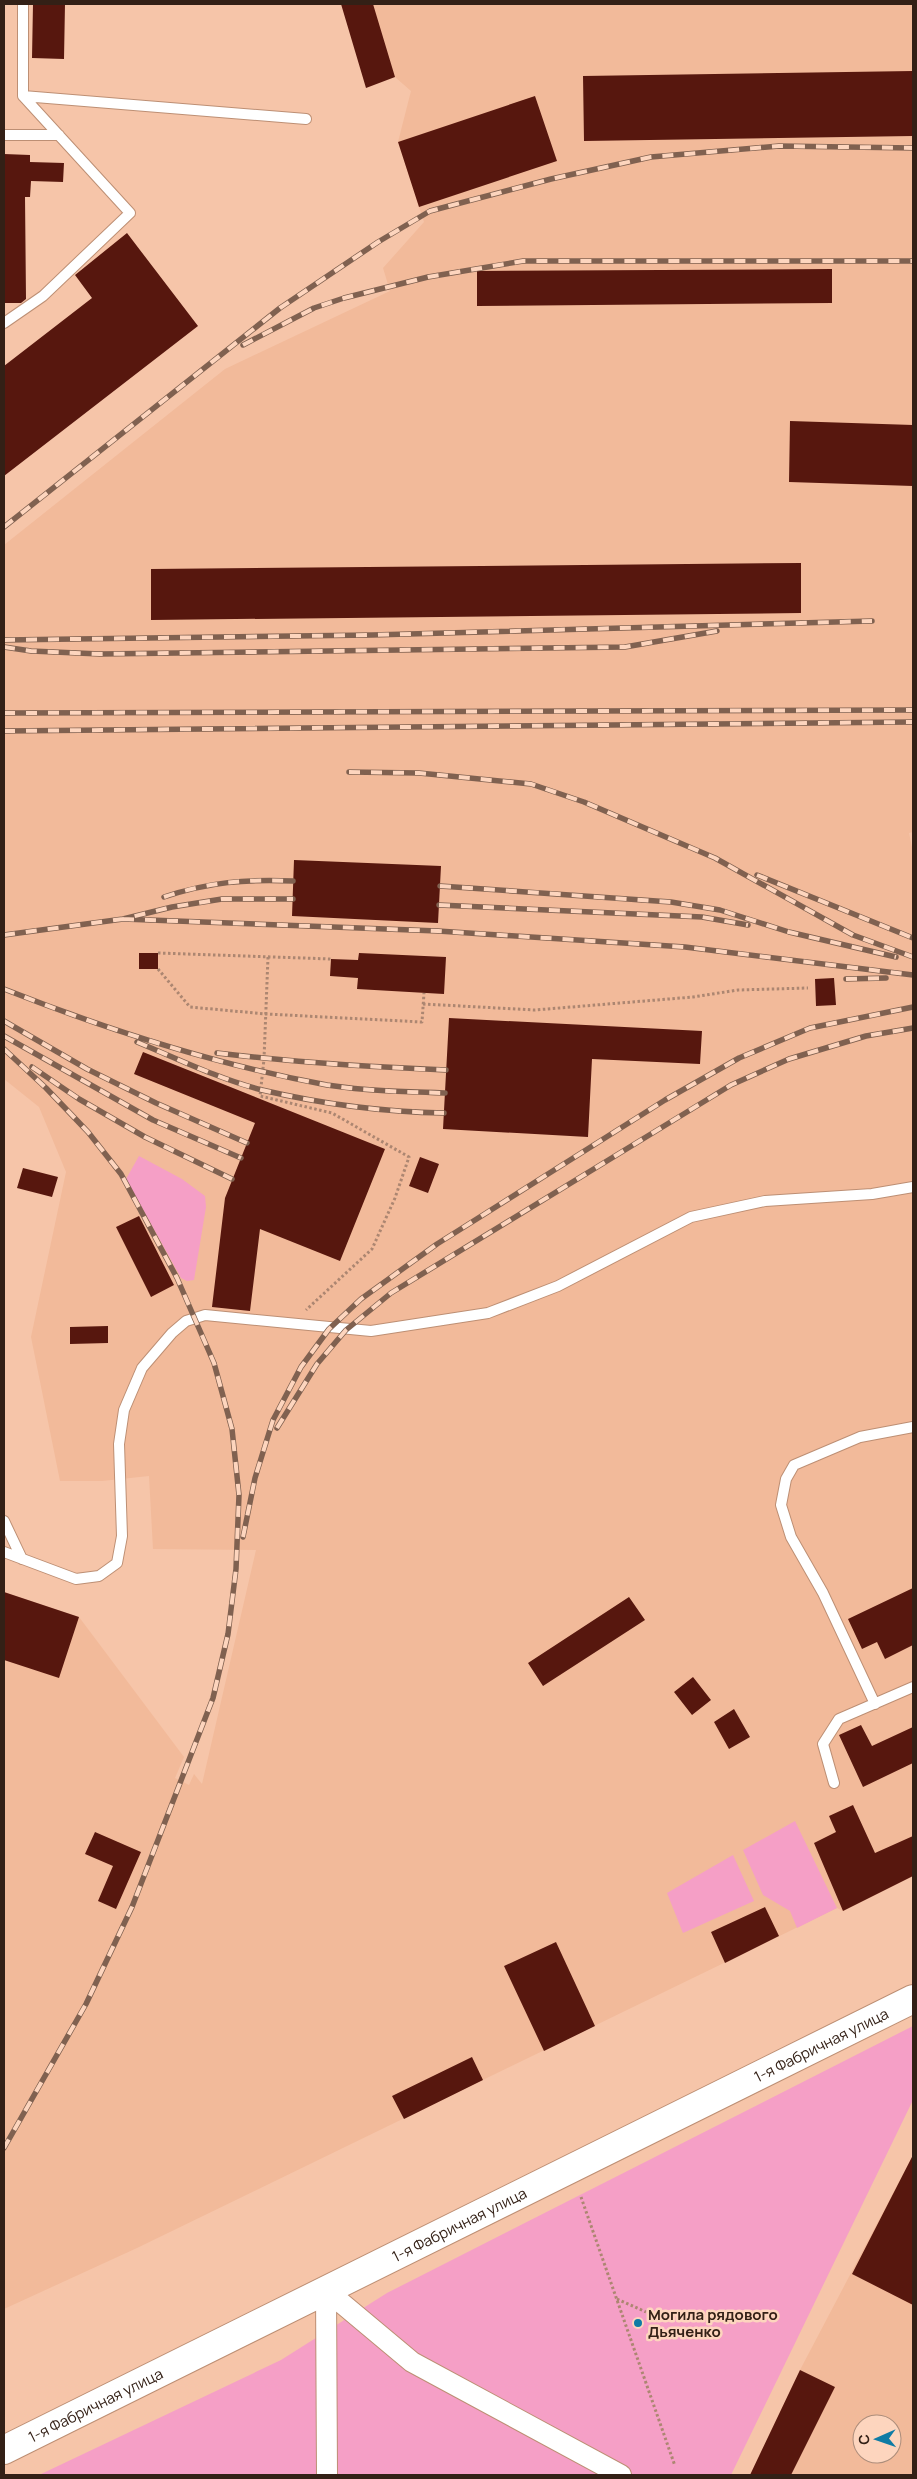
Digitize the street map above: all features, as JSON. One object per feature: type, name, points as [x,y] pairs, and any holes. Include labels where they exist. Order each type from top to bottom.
[{"type":"main road","name":"1-я Фабричная улица","points":[[4,2450],[913,1999]]},
{"type":"street","points":[[326,2290],[327,2475]]},
{"type":"street","points":[[326,2290],[412,2362],[621,2475]]},
{"type":"lane","points":[[4,323],[43,296],[130,213],[23,96],[22,4]]},
{"type":"lane","points":[[23,96],[306,119]]},
{"type":"lane","points":[[4,135],[59,135]]},
{"type":"lane","points":[[4,1552],[76,1579],[99,1576],[117,1563],[122,1536],[119,1444],[124,1410],[142,1368],[179,1326],[196,1317],[205,1315],[293,1323],[329,1329],[371,1331],[488,1313],[558,1286],[691,1217],[765,1201],[872,1194],[913,1187]]},
{"type":"lane","points":[[875,1704],[823,1593],[791,1537],[781,1505],[786,1479],[794,1465],[860,1437],[913,1427]]},
{"type":"lane","points":[[4,1521],[22,1559]]},
{"type":"lane","points":[[834,1783],[824,1744],[839,1719],[913,1687]]},
{"type":"path","points":[[158,953],[331,959]]},
{"type":"path","points":[[268,956],[264,1059],[260,1096],[332,1113],[409,1157],[395,1198],[372,1249],[293,1323]]},
{"type":"path","points":[[158,969],[190,1007],[266,1014],[422,1022],[424,993]]},
{"type":"path","points":[[423,1004],[534,1010],[693,996],[738,990],[808,988]]},
{"type":"path","points":[[581,2197],[675,2466]]},
{"type":"path","points":[[616,2298],[646,2312]]},
{"type":"shaded area","points":[[346,4],[913,4],[913,832],[909,833],[913,852],[913,1876],[843,1911],[837,1908],[137,2248],[4,2309],[4,1592],[79,1617],[184,1757],[175,1778],[189,1785],[194,1774],[202,1784],[256,1550],[153,1549],[149,1476],[102,1481],[60,1481],[31,1337],[66,1172],[39,1107],[4,1079],[4,545],[225,369],[390,291],[383,268],[424,222],[398,142],[411,91],[395,77]]},
{"type":"shaded area","points":[[139,1156],[182,1179],[205,1196],[206,1207],[194,1280],[187,1281],[181,1278],[126,1179]]},
{"type":"shaded area","points":[[795,1821],[837,1908],[797,1928],[790,1911],[763,1895],[743,1850]]},
{"type":"shaded area","points":[[733,1855],[754,1901],[683,1933],[667,1893]]},
{"type":"shaded area","points":[[913,2026],[913,2100],[731,2475],[39,2475],[281,2360],[387,2293]]},
{"type":"shaded area","points":[[913,2155],[913,2475],[750,2475],[800,2370]]},
{"type":"building","points":[[33,4],[65,4],[64,59],[32,58]]},
{"type":"building","points":[[341,4],[373,4],[395,77],[366,88]]},
{"type":"building","points":[[913,71],[913,136],[584,141],[583,76]]},
{"type":"building","points":[[535,96],[557,161],[419,207],[398,142]]},
{"type":"building","points":[[4,154],[30,155],[30,162],[64,163],[63,182],[31,181],[30,197],[25,197],[26,299],[21,303],[4,303]]},
{"type":"building","points":[[127,233],[198,326],[4,476],[4,366],[92,298],[75,275]]},
{"type":"building","points":[[832,269],[832,303],[477,306],[477,271]]},
{"type":"building","points":[[790,421],[913,425],[913,486],[789,482]]},
{"type":"building","points":[[801,563],[801,613],[151,620],[151,569]]},
{"type":"building","points":[[294,860],[441,866],[438,923],[292,916]]},
{"type":"building","points":[[139,953],[158,953],[158,969],[139,969]]},
{"type":"building","points":[[359,953],[446,957],[444,994],[357,989],[358,978],[330,976],[331,959],[358,960]]},
{"type":"building","points":[[834,978],[836,1005],[816,1006],[815,979]]},
{"type":"building","points":[[449,1018],[702,1031],[700,1064],[592,1059],[588,1137],[443,1129]]},
{"type":"building","points":[[143,1052],[385,1149],[340,1261],[260,1229],[250,1311],[212,1307],[225,1198],[255,1123],[134,1074]]},
{"type":"building","points":[[420,1157],[439,1164],[428,1193],[409,1186]]},
{"type":"building","points":[[23,1168],[58,1177],[52,1197],[17,1188]]},
{"type":"building","points":[[139,1216],[174,1285],[151,1297],[116,1227]]},
{"type":"building","points":[[108,1326],[108,1343],[70,1344],[70,1327]]},
{"type":"building","points":[[913,1588],[913,1645],[885,1659],[877,1642],[862,1649],[848,1619]]},
{"type":"building","points":[[4,1592],[79,1617],[59,1678],[4,1660]]},
{"type":"building","points":[[629,1597],[645,1620],[543,1686],[528,1663]]},
{"type":"building","points":[[693,1677],[711,1700],[692,1715],[674,1692]]},
{"type":"building","points":[[734,1709],[750,1737],[729,1749],[714,1722]]},
{"type":"building","points":[[861,1725],[872,1746],[913,1727],[913,1763],[863,1787],[839,1735]]},
{"type":"building","points":[[853,1805],[875,1853],[913,1836],[913,1876],[843,1911],[814,1843],[836,1832],[829,1816]]},
{"type":"building","points":[[95,1832],[141,1852],[116,1909],[98,1901],[113,1866],[85,1854]]},
{"type":"building","points":[[765,1907],[779,1936],[725,1963],[711,1932]]},
{"type":"building","points":[[556,1942],[595,2026],[544,2051],[504,1966]]},
{"type":"building","points":[[472,2057],[483,2080],[404,2119],[392,2096]]},
{"type":"building","points":[[913,2155],[913,2305],[852,2274]]},
{"type":"building","points":[[800,2370],[835,2387],[791,2475],[750,2475]]},
{"type":"railway","points":[[4,527],[280,308],[378,242],[430,211],[551,179],[651,157],[779,146],[913,148]]},
{"type":"railway","points":[[243,345],[314,308],[344,298],[428,277],[523,261],[913,261]]},
{"type":"railway","points":[[4,640],[372,635],[872,621]]},
{"type":"railway","points":[[4,647],[31,651],[100,654],[625,647],[717,631]]},
{"type":"railway","points":[[4,713],[913,710]]},
{"type":"railway","points":[[4,731],[913,722]]},
{"type":"railway","points":[[349,772],[419,773],[531,784],[584,802],[715,858],[853,935],[913,957]]},
{"type":"railway","points":[[757,875],[913,938]]},
{"type":"railway","points":[[164,897],[197,888],[228,883],[293,881]]},
{"type":"railway","points":[[440,886],[671,902],[720,910],[789,932],[896,957]]},
{"type":"railway","points":[[4,935],[123,919],[172,907],[222,899],[293,899]]},
{"type":"railway","points":[[439,905],[702,917],[748,925]]},
{"type":"railway","points":[[123,919],[438,931],[685,947],[913,975]]},
{"type":"railway","points":[[846,979],[886,978]]},
{"type":"railway","points":[[4,989],[163,1045],[286,1077],[342,1087],[445,1093]]},
{"type":"railway","points":[[243,1537],[255,1478],[273,1420],[301,1367],[329,1329],[361,1299],[437,1244],[665,1100],[739,1058],[810,1028],[913,1007]]},
{"type":"railway","points":[[4,1021],[87,1069],[156,1103],[247,1143]]},
{"type":"railway","points":[[277,1428],[317,1364],[346,1330],[391,1293],[731,1085],[789,1059],[866,1036],[913,1028]]},
{"type":"railway","points":[[4,1036],[153,1120],[241,1158]]},
{"type":"railway","points":[[137,1042],[214,1074],[262,1090],[352,1106],[444,1113]]},
{"type":"railway","points":[[4,1049],[46,1088],[88,1132],[121,1174],[177,1278],[214,1363],[232,1429],[239,1495],[236,1569],[228,1634],[213,1698],[132,1907],[86,2004],[4,2148]]},
{"type":"railway","points":[[217,1053],[331,1064],[446,1070]]},
{"type":"railway","points":[[32,1067],[79,1099],[145,1137],[232,1179]]},
{"type":"place","name":"Могила рядового Дьяченко","points":[[638,2323]]}]
